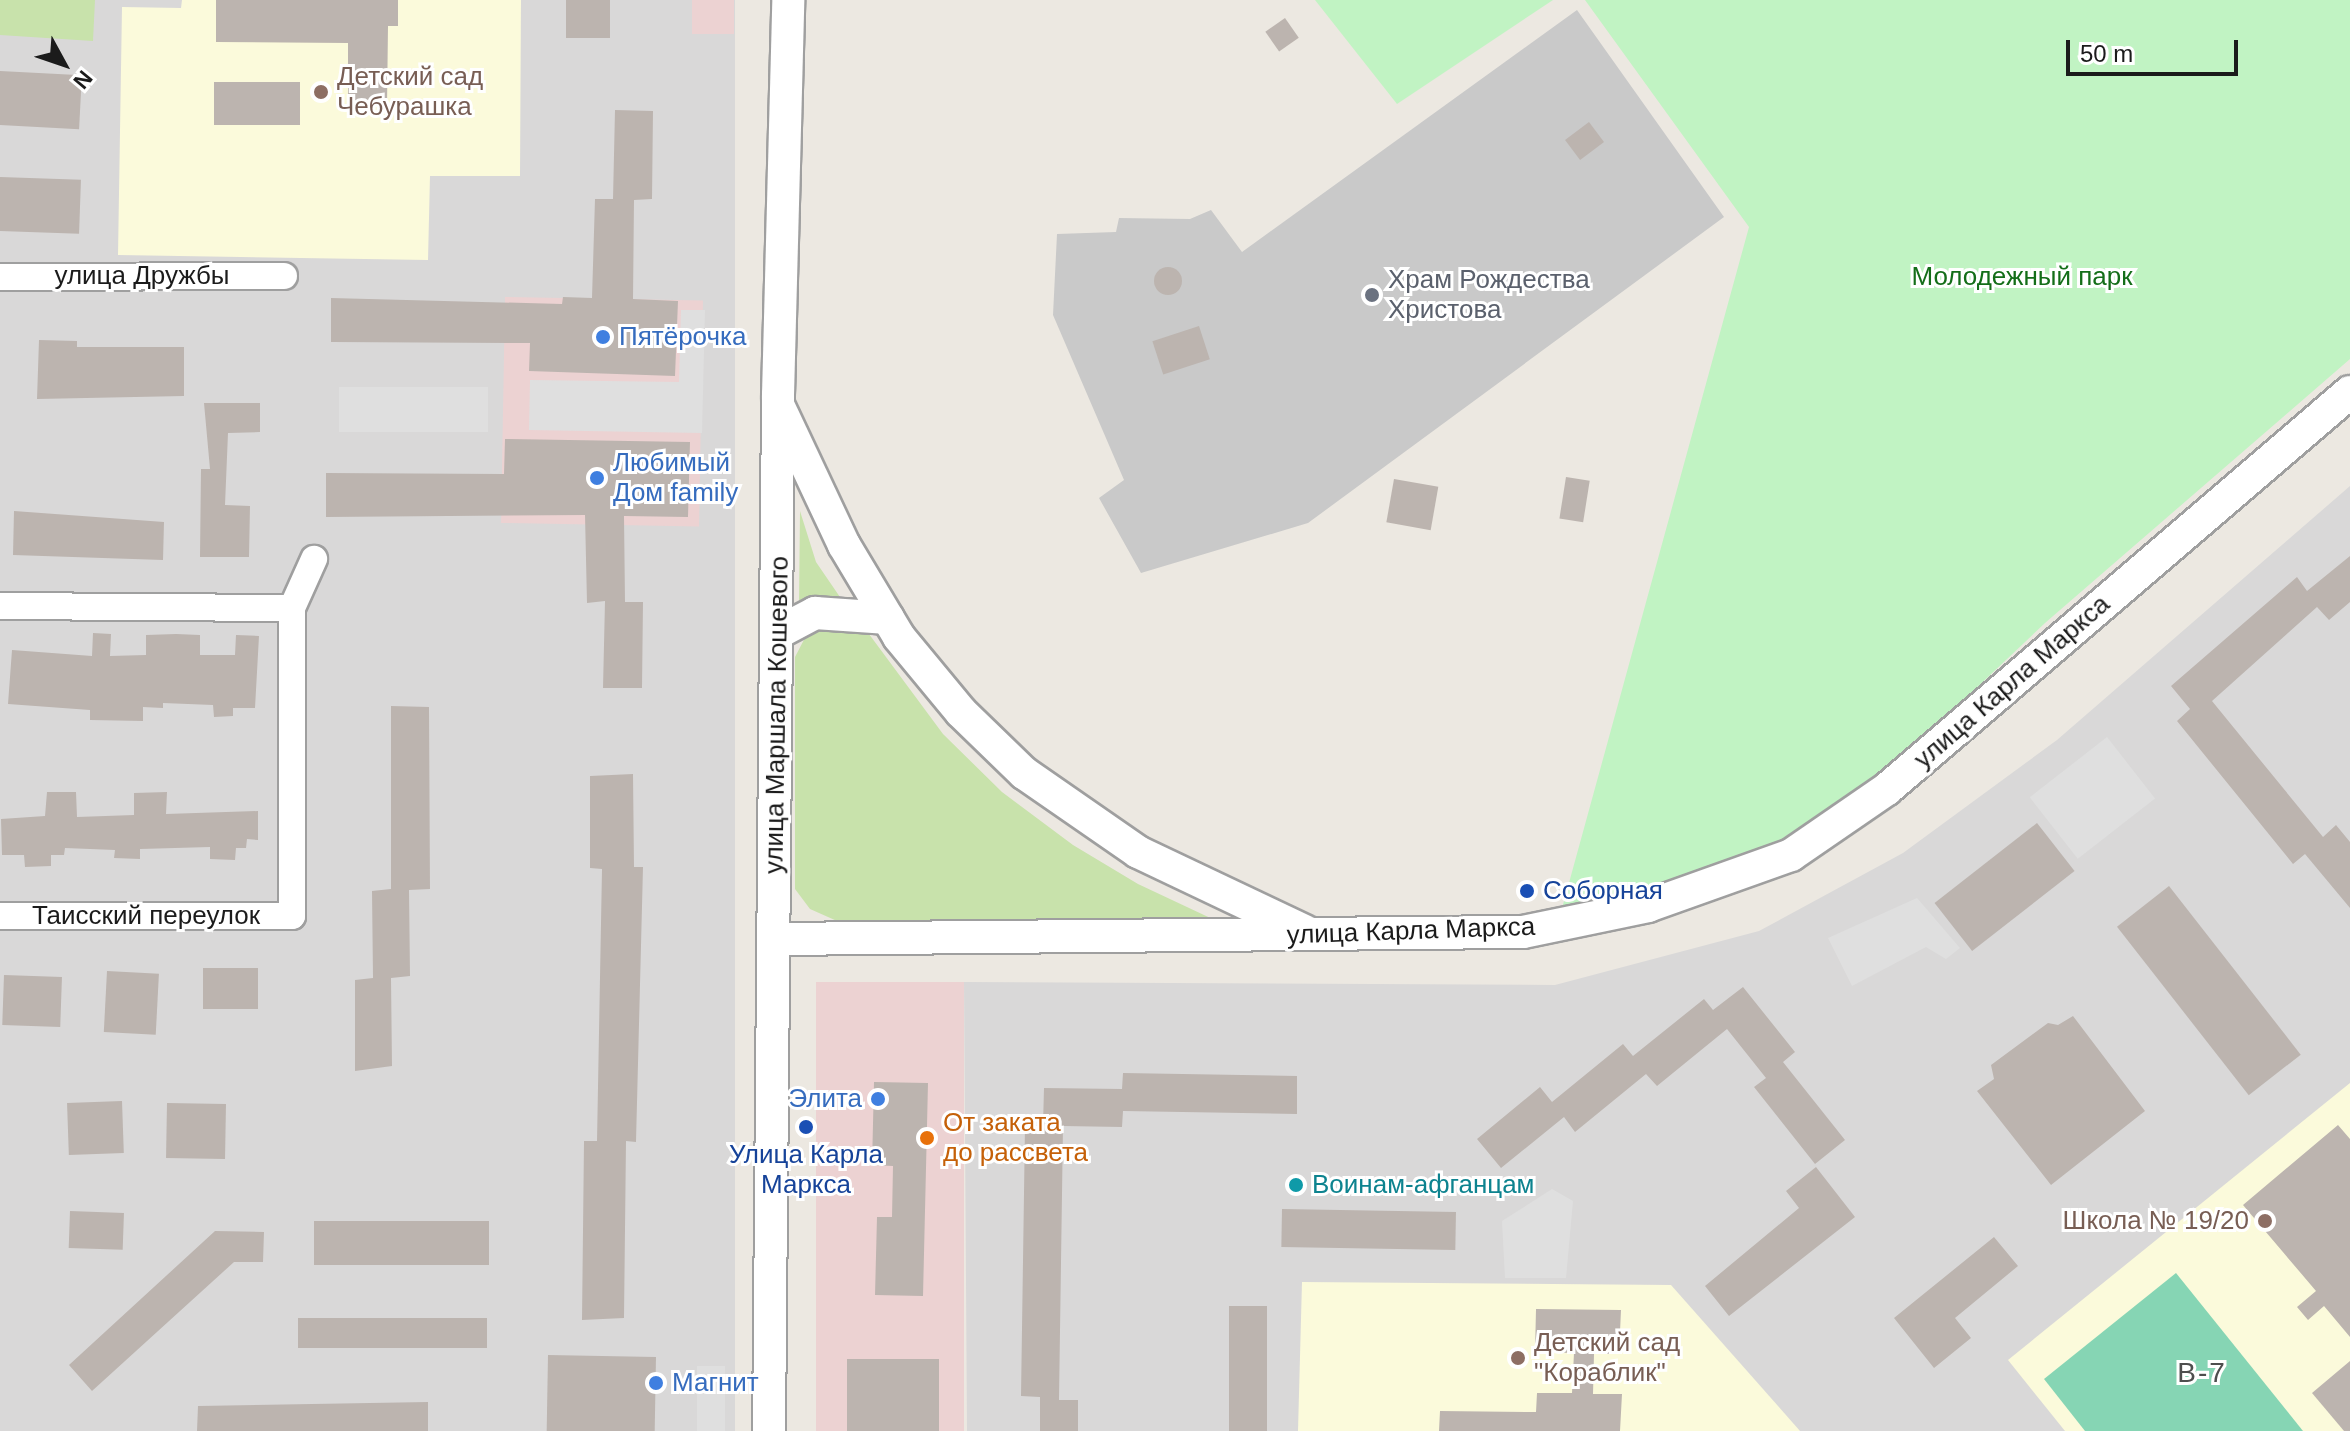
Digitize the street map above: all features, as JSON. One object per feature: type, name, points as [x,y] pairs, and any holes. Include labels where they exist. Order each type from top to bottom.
[{"type":"street","name":"улица Маршала Кошевого","points":[[769,1431],[790,0]]},
{"type":"street","name":"улица Дружбы","points":[[0,277],[284,276]]},
{"type":"street","name":"улица Карла Маркса","points":[[778,942],[1523,932],[1648,906],[1791,855],[1887,789],[2020,679],[2232,489],[2350,392]]},
{"type":"street","points":[[784,415],[844,545],[888,618],[961,712],[1024,773],[1138,852],[1315,937],[1525,939],[1651,913],[1791,863],[1896,793],[2350,408]]},
{"type":"street","points":[[0,606],[292,608],[314,559]]},
{"type":"street","name":"Таисский переулок","points":[[0,916],[292,916],[292,608]]},
{"type":"street","points":[[783,630],[815,613],[888,618]]},
{"type":"street","points":[[777,1431],[778,942]]},
{"type":"shaded area","points":[[0,0],[735,0],[735,1431],[0,1431]]},
{"type":"shaded area","name":"Детский сад Чебурашка","points":[[182,0],[521,0],[520,176],[430,176],[428,260],[118,255],[122,7],[181,8]]},
{"type":"shaded area","points":[[692,0],[734,0],[734,34],[692,34]]},
{"type":"shaded area","points":[[1577,10],[1724,217],[1308,523],[1141,573],[1099,498],[1124,480],[1053,315],[1057,234],[1116,232],[1119,218],[1190,219],[1211,210],[1242,252]]},
{"type":"shaded area","points":[[505,297],[703,300],[699,526],[501,523]]},
{"type":"shaded area","points":[[681,310],[705,310],[702,433],[529,430],[530,380],[679,382]]},
{"type":"shaded area","points":[[339,387],[488,387],[488,432],[339,432]]},
{"type":"shaded area","points":[[2350,486],[2350,1431],[967,1431],[964,982],[1555,985],[1759,931],[1903,853],[2057,740]]},
{"type":"shaded area","points":[[2107,737],[2155,798],[2078,859],[2030,797]]},
{"type":"shaded area","points":[[1917,898],[1960,948],[1946,959],[1926,947],[1852,986],[1828,938]]},
{"type":"shaded area","points":[[816,982],[964,982],[964,1431],[816,1431]]},
{"type":"shaded area","name":"Школа № 19/20","points":[[2350,1083],[2350,1431],[2065,1431],[2008,1360]]},
{"type":"shaded area","points":[[1552,1189],[1573,1201],[1566,1278],[1505,1278],[1502,1221]]},
{"type":"shaded area","name":"Детский сад \"Кораблик\"","points":[[1302,1282],[1671,1285],[1800,1431],[1298,1431]]},
{"type":"shaded area","points":[[697,1366],[725,1366],[725,1431],[697,1431]]},
{"type":"green space","points":[[0,0],[95,0],[93,41],[0,35]]},
{"type":"green space","points":[[1315,0],[1553,0],[1397,104]]},
{"type":"green space","name":"Молодежный парк","points":[[1585,0],[2350,0],[2350,359],[2045,623],[1914,747],[1839,804],[1781,843],[1707,879],[1561,912],[1749,227]]},
{"type":"green space","points":[[800,511],[816,562],[842,600],[799,606]]},
{"type":"green space","points":[[834,626],[866,630],[943,734],[1002,792],[1073,845],[1138,884],[1221,923],[837,921],[810,909],[795,889],[795,657],[808,632]]},
{"type":"green space","points":[[2176,1273],[2303,1431],[2085,1431],[2044,1379]]},
{"type":"building","points":[[216,0],[398,0],[398,26],[388,26],[387,106],[348,106],[348,43],[216,42]]},
{"type":"building","points":[[566,0],[610,0],[610,38],[566,38]]},
{"type":"building","points":[[1285,18],[1299,38],[1279,51],[1265,32]]},
{"type":"building","points":[[0,71],[82,75],[79,129],[0,125]]},
{"type":"building","points":[[214,82],[300,82],[300,125],[214,125]]},
{"type":"building","points":[[615,110],[653,111],[652,199],[634,200],[633,299],[678,301],[675,376],[529,371],[530,343],[331,342],[331,298],[562,304],[563,297],[592,298],[595,199],[613,199]]},
{"type":"building","points":[[1589,122],[1604,142],[1580,160],[1565,140]]},
{"type":"building","points":[[0,177],[81,180],[79,234],[0,231]]},
{"type":"building","points":[[1168,267],[1178,271],[1182,281],[1178,291],[1168,295],[1158,291],[1154,281],[1158,271]]},
{"type":"building","points":[[1199,326],[1210,359],[1163,374],[1152,341]]},
{"type":"building","points":[[39,340],[77,341],[77,347],[184,347],[184,396],[37,399]]},
{"type":"building","points":[[204,403],[260,403],[260,432],[228,433],[225,505],[250,506],[249,557],[200,557],[201,469],[210,469]]},
{"type":"building","points":[[505,439],[690,442],[688,517],[624,516],[625,602],[643,602],[642,688],[603,688],[605,601],[587,603],[585,515],[326,517],[326,473],[504,474]]},
{"type":"building","points":[[1566,477],[1590,481],[1583,522],[1559,518]]},
{"type":"building","points":[[1394,479],[1438,487],[1431,530],[1386,522]]},
{"type":"building","points":[[14,511],[164,522],[163,560],[13,555]]},
{"type":"building","points":[[2350,556],[2350,602],[2329,620],[2317,607],[2212,701],[2323,837],[2336,825],[2350,842],[2350,908],[2305,854],[2293,864],[2177,721],[2190,709],[2171,686],[2297,577],[2307,591]]},
{"type":"building","points":[[93,633],[111,634],[110,656],[146,655],[146,635],[200,635],[200,655],[235,655],[236,635],[259,636],[255,708],[233,708],[233,716],[214,717],[213,705],[163,703],[163,708],[143,707],[143,721],[90,720],[90,710],[8,704],[12,650],[92,656]]},
{"type":"building","points":[[391,706],[429,707],[430,889],[409,890],[410,976],[391,978],[392,1066],[355,1071],[355,980],[373,978],[372,891],[391,889]]},
{"type":"building","points":[[633,774],[634,867],[643,867],[636,1142],[626,1141],[624,1318],[582,1320],[584,1141],[597,1141],[602,869],[590,868],[590,776]]},
{"type":"building","points":[[47,792],[76,792],[77,817],[134,815],[134,793],[167,792],[166,814],[258,811],[258,840],[247,839],[246,848],[236,848],[235,860],[210,859],[210,847],[140,849],[140,859],[114,858],[115,850],[65,848],[64,855],[51,855],[51,866],[25,867],[24,855],[2,855],[1,819],[45,816]]},
{"type":"building","points":[[2037,823],[2075,871],[1972,951],[1935,903]]},
{"type":"building","points":[[2169,886],[2301,1055],[2249,1095],[2117,927]]},
{"type":"building","points":[[203,968],[258,968],[258,1009],[203,1009]]},
{"type":"building","points":[[107,971],[159,974],[156,1035],[104,1032]]},
{"type":"building","points":[[4,975],[62,977],[60,1027],[2,1025]]},
{"type":"building","points":[[1743,987],[1795,1052],[1783,1062],[1845,1140],[1815,1164],[1754,1087],[1766,1078],[1727,1029],[1657,1086],[1646,1074],[1575,1132],[1564,1117],[1501,1168],[1477,1139],[1540,1087],[1552,1102],[1623,1044],[1633,1056],[1704,999],[1713,1010]]},
{"type":"building","points":[[2073,1016],[2145,1111],[2051,1185],[1977,1091],[1994,1079],[1991,1065],[2048,1023],[2058,1025]]},
{"type":"building","points":[[1123,1073],[1297,1076],[1297,1114],[1123,1111],[1122,1127],[1063,1126],[1059,1400],[1078,1400],[1078,1431],[1040,1431],[1040,1397],[1021,1396],[1025,1125],[1043,1125],[1044,1088],[1122,1089]]},
{"type":"building","points":[[874,1082],[928,1083],[923,1296],[875,1295],[877,1217],[892,1217],[893,1166],[872,1165]]},
{"type":"building","points":[[122,1101],[124,1153],[69,1155],[67,1103]]},
{"type":"building","points":[[167,1103],[226,1104],[225,1159],[166,1158]]},
{"type":"building","points":[[2338,1125],[2350,1139],[2350,1337],[2324,1306],[2308,1320],[2297,1307],[2316,1291],[2243,1205]]},
{"type":"building","points":[[1816,1167],[1855,1217],[1729,1316],[1705,1286],[1799,1208],[1786,1191]]},
{"type":"building","points":[[1282,1209],[1456,1212],[1455,1250],[1281,1247]]},
{"type":"building","points":[[70,1211],[124,1213],[123,1250],[69,1248]]},
{"type":"building","points":[[314,1221],[489,1221],[489,1265],[314,1265]]},
{"type":"building","points":[[215,1231],[264,1232],[263,1262],[234,1262],[92,1391],[69,1365]]},
{"type":"building","points":[[1994,1237],[2018,1266],[1955,1318],[1971,1338],[1934,1368],[1894,1318]]},
{"type":"building","points":[[1229,1306],[1267,1306],[1267,1431],[1229,1431]]},
{"type":"building","points":[[1536,1309],[1621,1310],[1619,1354],[1594,1354],[1593,1394],[1622,1394],[1620,1431],[1439,1431],[1440,1411],[1536,1412],[1537,1393],[1572,1393],[1574,1353],[1535,1352]]},
{"type":"building","points":[[298,1318],[487,1318],[487,1348],[298,1348]]},
{"type":"building","points":[[548,1355],[656,1357],[655,1431],[547,1431]]},
{"type":"building","points":[[847,1359],[939,1359],[939,1431],[847,1431]]},
{"type":"building","points":[[2350,1361],[2350,1431],[2344,1431],[2312,1393]]},
{"type":"building","points":[[428,1402],[428,1431],[197,1431],[198,1406]]},
{"type":"place","name":"Детский сад Чебурашка","points":[[321,92]]},
{"type":"place","name":"Храм Рождества Христова","points":[[1372,295]]},
{"type":"place","name":"Пятёрочка","points":[[603,337]]},
{"type":"place","name":"Любимый Дом family","points":[[597,478]]},
{"type":"place","name":"Соборная","points":[[1527,891]]},
{"type":"place","name":"Элита","points":[[878,1099]]},
{"type":"place","name":"Улица Карла Маркса","points":[[806,1127]]},
{"type":"place","name":"От заката до рассвета","points":[[927,1138]]},
{"type":"place","name":"Воинам-афганцам","points":[[1296,1185]]},
{"type":"place","name":"Школа № 19/20","points":[[2265,1221]]},
{"type":"place","name":"Детский сад \"Кораблик\"","points":[[1518,1358]]},
{"type":"place","name":"Магнит","points":[[656,1383]]},
{"type":"district","name":"В-7","points":[[2202,1373]]}]
